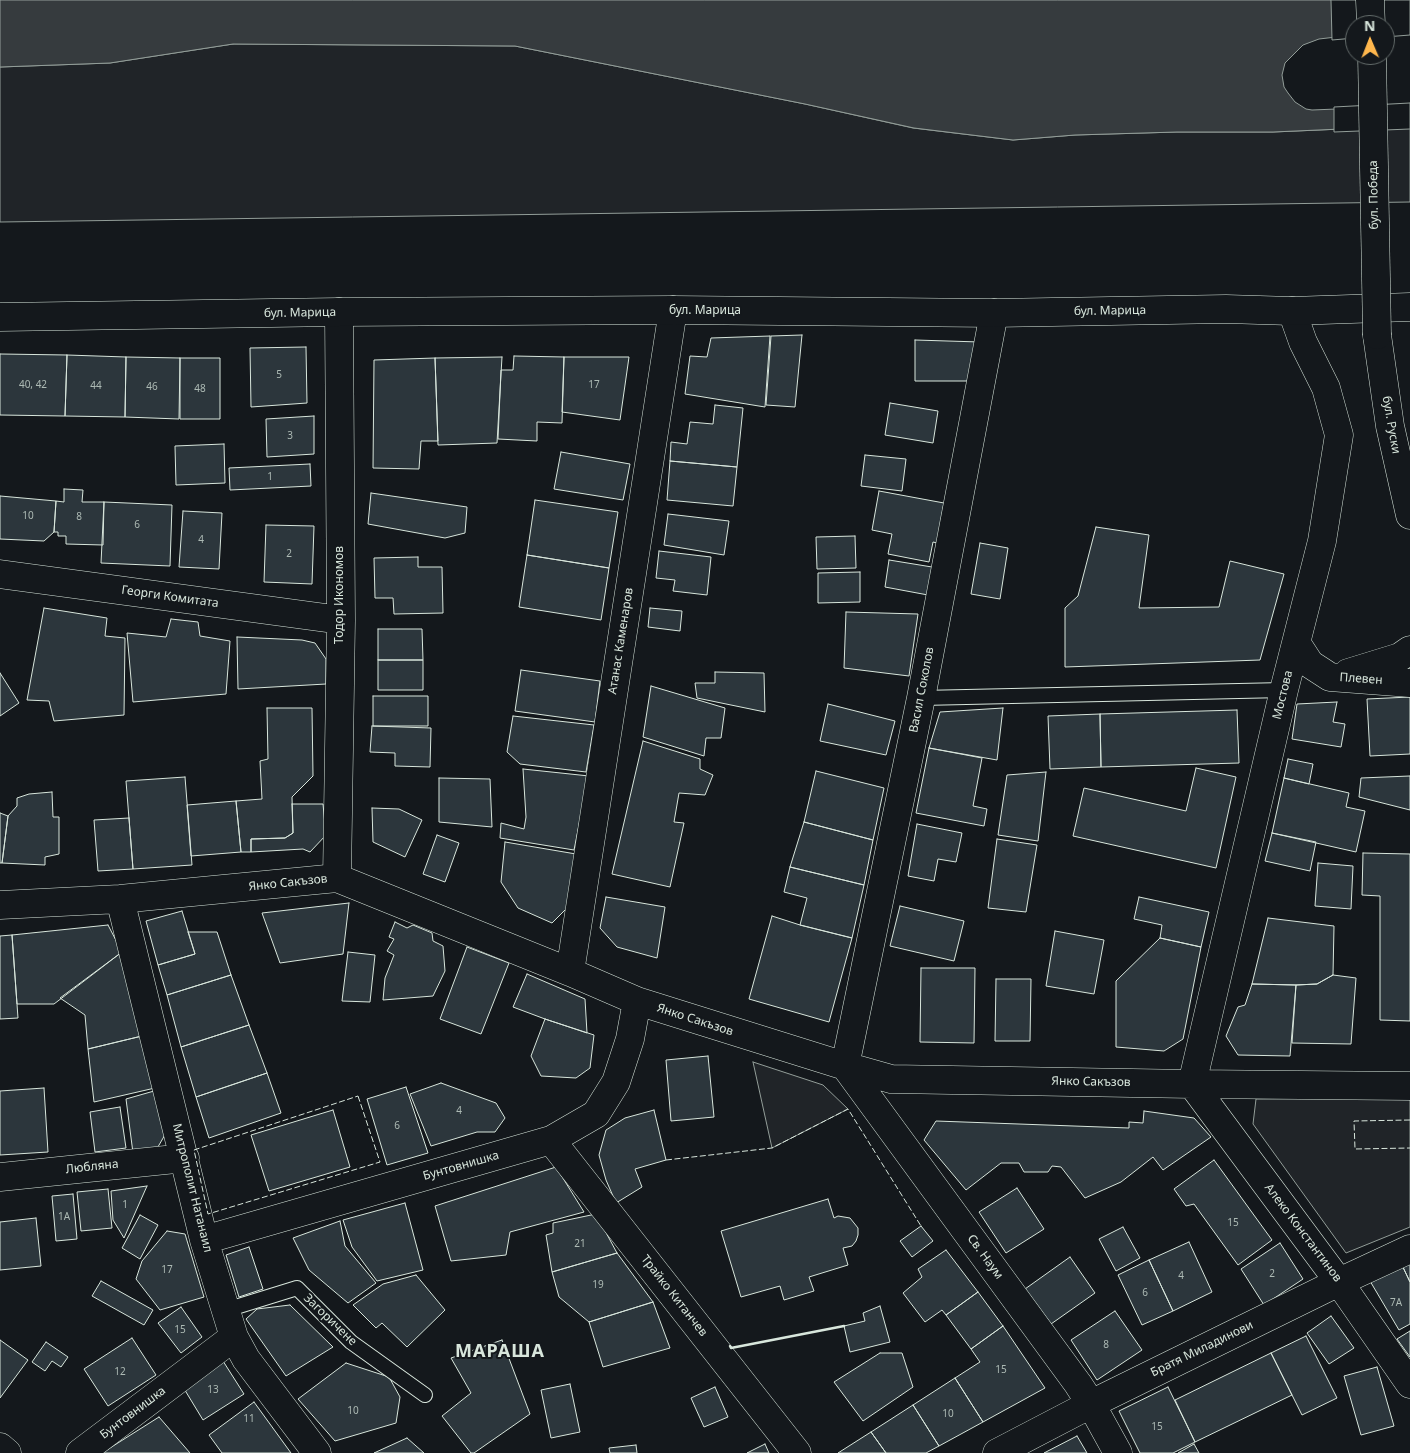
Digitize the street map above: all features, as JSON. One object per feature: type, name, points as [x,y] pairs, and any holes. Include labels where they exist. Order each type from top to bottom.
[{"type":"street","points":[[1370,0],[1371,15]]},
{"type":"street","name":"бул. Победа","points":[[1372,65],[1377,335]]},
{"type":"street","name":"бул. Марица","points":[[0,317],[673,310],[994,313],[1226,309],[1292,311],[1410,307]]},
{"type":"street","name":"Атанас Каменаров","points":[[570,972],[673,310]]},
{"type":"street","name":"Мостова","points":[[1192,1084],[1284,690],[1322,541],[1339,435],[1326,388],[1303,342],[1292,311]]},
{"type":"street","name":"Тодор Икономов","points":[[337,878],[341,620],[339,312]]},
{"type":"street","name":"Васил Соколов","points":[[845,1066],[921,698],[994,313]]},
{"type":"street","name":"бул. Руски","points":[[1377,335],[1390,426],[1410,515]]},
{"type":"street","name":"Георги Комитата","points":[[0,574],[341,620]]},
{"type":"street","name":"Плевен","points":[[1297,644],[1310,664],[1330,677],[1410,683]]},
{"type":"street","points":[[1330,677],[1400,657],[1410,650]]},
{"type":"street","name":"Янко Сакъзов","points":[[0,905],[120,899],[337,878],[570,972],[636,1001],[891,1079],[1410,1086]]},
{"type":"street","name":"Митрополит Натанаил","points":[[120,899],[204,1240],[234,1337],[246,1359],[317,1453]]},
{"type":"street","name":"Бунтовнишка","points":[[204,1240],[552,1140],[596,1114],[616,1082],[630,1039],[636,1001]]},
{"type":"street","name":"Св. Наум","points":[[845,1066],[1091,1404],[1118,1453]]},
{"type":"street","name":"Алеко Константинов","points":[[1192,1084],[1339,1282],[1410,1384]]},
{"type":"street","name":"Трайко Китанчев","points":[[552,1140],[797,1453]]},
{"type":"street","name":"Любляна","points":[[0,1177],[185,1158]]},
{"type":"street","name":"Братя Миладинови","points":[[997,1453],[1091,1404],[1410,1249]]},
{"type":"street","name":"Бунтовнишка","points":[[80,1453],[234,1337]]},
{"type":"street","points":[[0,1447],[7,1453]]},
{"type":"lane","points":[[921,698],[1284,690]]},
{"type":"lane","name":"Загоричене","points":[[226,1310],[297,1288],[351,1342],[425,1395]]},
{"type":"shaded area","points":[[0,0],[1410,0],[1395,15],[1345,15],[1345,36],[1319,39],[1303,45],[1285,63],[1282,75],[1284,87],[1288,93],[1295,102],[1306,109],[1410,106],[1410,126],[1273,132],[1075,135],[1013,140],[914,128],[805,104],[515,46],[233,44],[110,63],[0,67]]},
{"type":"shaded area","points":[[233,44],[515,46],[805,104],[913,128],[1013,140],[1075,135],[1273,132],[1410,126],[1410,202],[0,222],[0,67],[110,63]]},
{"type":"shaded area","points":[[753,1062],[823,1085],[848,1109],[772,1148]]},
{"type":"shaded area","points":[[1410,1097],[1410,1227],[1346,1253],[1253,1124],[1256,1099]]},
{"type":"pier","points":[[1331,0],[1410,0],[1410,35],[1395,36],[1395,15],[1345,15],[1345,39],[1332,40]]},
{"type":"pier","points":[[1410,103],[1410,129],[1334,132],[1334,107]]},
{"type":"building","points":[[802,335],[795,407],[766,405],[771,336]]},
{"type":"building","points":[[770,336],[765,407],[685,394],[690,356],[707,357],[711,338]]},
{"type":"building","points":[[915,340],[980,342],[972,381],[915,381]]},
{"type":"building","points":[[306,347],[307,403],[251,407],[250,348]]},
{"type":"building","points":[[0,354],[67,355],[65,416],[0,415]]},
{"type":"building","points":[[67,355],[126,357],[125,417],[65,416]]},
{"type":"building","points":[[514,356],[564,357],[562,423],[537,422],[537,441],[498,439],[501,370],[513,370]]},
{"type":"building","points":[[126,357],[180,358],[179,419],[125,417]]},
{"type":"building","points":[[502,357],[497,443],[438,445],[435,358]]},
{"type":"building","points":[[564,357],[629,357],[620,420],[562,412]]},
{"type":"building","points":[[180,358],[220,358],[220,419],[180,419]]},
{"type":"building","points":[[435,358],[438,441],[421,441],[419,469],[373,468],[374,360]]},
{"type":"building","points":[[890,403],[938,411],[933,443],[885,435]]},
{"type":"building","points":[[715,405],[743,408],[737,467],[670,461],[671,442],[687,444],[690,422],[713,424]]},
{"type":"building","points":[[314,416],[314,454],[267,457],[266,419]]},
{"type":"building","points":[[224,444],[225,483],[176,485],[175,446]]},
{"type":"building","points":[[561,452],[630,464],[623,500],[554,489]]},
{"type":"building","points":[[865,455],[906,459],[902,491],[861,486]]},
{"type":"building","points":[[670,461],[737,467],[733,506],[667,500]]},
{"type":"building","points":[[310,464],[311,486],[230,490],[229,468]]},
{"type":"building","points":[[64,489],[83,490],[82,502],[104,502],[103,545],[66,544],[66,536],[58,536],[58,532],[54,532],[56,501],[64,502]]},
{"type":"building","points":[[879,491],[944,503],[937,543],[933,542],[929,562],[888,554],[892,534],[872,530]]},
{"type":"building","points":[[371,493],[467,507],[465,533],[445,538],[368,524]]},
{"type":"building","points":[[0,496],[56,501],[54,532],[44,541],[0,539]]},
{"type":"building","points":[[535,500],[618,512],[609,568],[527,555]]},
{"type":"building","points":[[104,502],[172,505],[170,566],[101,563]]},
{"type":"building","points":[[183,511],[222,513],[219,569],[179,567]]},
{"type":"building","points":[[668,514],[729,521],[724,555],[664,545]]},
{"type":"building","points":[[266,525],[314,526],[312,584],[264,582]]},
{"type":"building","points":[[1096,527],[1149,535],[1139,608],[1219,607],[1230,561],[1284,574],[1260,660],[1065,667],[1065,608],[1078,596]]},
{"type":"building","points":[[855,536],[856,568],[817,569],[816,537]]},
{"type":"building","points":[[980,543],[1008,548],[1000,599],[971,594]]},
{"type":"building","points":[[659,551],[711,557],[707,595],[673,591],[675,580],[656,578]]},
{"type":"building","points":[[527,555],[609,568],[601,620],[519,607]]},
{"type":"building","points":[[418,557],[418,567],[442,567],[443,613],[394,614],[393,598],[375,598],[374,558]]},
{"type":"building","points":[[889,560],[932,567],[928,595],[885,587]]},
{"type":"building","points":[[860,572],[860,602],[818,603],[818,573]]},
{"type":"building","points":[[44,608],[107,618],[105,636],[125,638],[124,715],[54,721],[49,701],[27,700]]},
{"type":"building","points":[[650,608],[682,611],[680,631],[648,627]]},
{"type":"building","points":[[846,612],[918,614],[909,676],[844,668]]},
{"type":"building","points":[[171,619],[198,622],[200,636],[230,641],[226,694],[133,702],[127,633],[166,637]]},
{"type":"building","points":[[378,629],[422,629],[423,660],[378,660]]},
{"type":"building","points":[[237,637],[302,640],[315,643],[326,659],[326,684],[238,689]]},
{"type":"building","points":[[378,660],[423,660],[423,690],[378,690]]},
{"type":"building","points":[[521,670],[600,681],[595,722],[515,711]]},
{"type":"building","points":[[715,672],[764,673],[765,712],[697,698],[695,683],[715,683]]},
{"type":"building","points":[[0,673],[19,703],[0,716]]},
{"type":"building","points":[[651,686],[725,708],[721,738],[706,738],[704,756],[643,737]]},
{"type":"building","points":[[373,696],[428,696],[428,726],[373,726]]},
{"type":"building","points":[[1410,697],[1410,754],[1370,756],[1367,699]]},
{"type":"building","points":[[1337,702],[1333,722],[1345,724],[1341,747],[1292,739],[1297,704]]},
{"type":"building","points":[[828,704],[895,721],[886,755],[820,741]]},
{"type":"building","points":[[267,708],[312,708],[313,776],[292,797],[293,833],[285,838],[251,839],[251,852],[241,852],[236,801],[262,799],[260,761],[268,759]]},
{"type":"building","points":[[1003,708],[997,760],[929,748],[940,712]]},
{"type":"building","points":[[1237,710],[1239,763],[1101,767],[1100,714]]},
{"type":"building","points":[[1100,714],[1101,767],[1050,769],[1048,716]]},
{"type":"building","points":[[513,716],[594,725],[586,772],[520,764],[507,752]]},
{"type":"building","points":[[372,726],[431,728],[430,767],[395,766],[395,753],[370,752]]},
{"type":"building","points":[[643,741],[700,759],[700,769],[713,775],[705,795],[679,793],[674,822],[684,823],[670,887],[612,874]]},
{"type":"building","points":[[929,748],[982,758],[973,806],[987,809],[984,826],[916,813]]},
{"type":"building","points":[[1288,759],[1313,764],[1309,784],[1284,778]]},
{"type":"building","points":[[1196,768],[1236,777],[1216,868],[1073,836],[1084,788],[1186,811]]},
{"type":"building","points":[[523,769],[589,776],[574,850],[500,838],[501,823],[524,829],[526,817]]},
{"type":"building","points":[[816,771],[884,788],[873,840],[804,822]]},
{"type":"building","points":[[1046,772],[1038,841],[998,835],[1007,775]]},
{"type":"building","points":[[1410,776],[1410,810],[1359,797],[1361,778]]},
{"type":"building","points":[[185,777],[192,865],[133,869],[126,781]]},
{"type":"building","points":[[439,778],[490,779],[492,827],[439,822]]},
{"type":"building","points":[[1284,778],[1349,793],[1346,807],[1365,811],[1356,852],[1272,833]]},
{"type":"building","points":[[52,792],[53,817],[59,817],[59,854],[45,857],[45,865],[2,863],[8,816],[17,806],[17,798],[29,794]]},
{"type":"building","points":[[236,801],[241,852],[191,856],[187,805]]},
{"type":"building","points":[[292,804],[323,804],[326,835],[310,852],[303,849],[251,852],[251,839],[285,838],[293,833]]},
{"type":"building","points":[[372,808],[399,809],[422,820],[405,857],[373,842]]},
{"type":"building","points":[[0,813],[8,816],[2,863],[0,863]]},
{"type":"building","points":[[129,818],[133,869],[98,871],[94,820]]},
{"type":"building","points":[[804,822],[873,840],[864,885],[790,867]]},
{"type":"building","points":[[917,824],[962,833],[956,862],[938,859],[934,881],[908,876]]},
{"type":"building","points":[[1272,833],[1316,842],[1310,871],[1265,861]]},
{"type":"building","points":[[437,835],[459,843],[445,882],[423,874]]},
{"type":"building","points":[[997,839],[1037,845],[1026,912],[988,908]]},
{"type":"building","points":[[505,842],[576,854],[570,905],[552,923],[518,908],[501,882]]},
{"type":"building","points":[[1363,853],[1410,854],[1410,1021],[1380,1020],[1380,896],[1362,895]]},
{"type":"building","points":[[1318,863],[1353,866],[1351,909],[1315,906]]},
{"type":"building","points":[[790,867],[864,885],[852,938],[800,925],[807,898],[784,892]]},
{"type":"building","points":[[606,897],[665,907],[657,958],[617,947],[600,928]]},
{"type":"building","points":[[1139,897],[1209,912],[1201,947],[1160,938],[1162,925],[1134,919]]},
{"type":"building","points":[[349,903],[343,954],[280,963],[262,913]]},
{"type":"building","points":[[900,906],[964,921],[954,961],[890,946]]},
{"type":"building","points":[[182,911],[195,954],[158,965],[146,921]]},
{"type":"building","points":[[772,916],[852,938],[829,1022],[749,999]]},
{"type":"building","points":[[1268,918],[1334,926],[1333,975],[1317,984],[1252,984]]},
{"type":"building","points":[[395,922],[407,928],[413,925],[432,933],[433,941],[443,946],[445,971],[433,996],[383,1000],[385,978],[394,955],[387,951],[394,939],[389,937]]},
{"type":"building","points":[[108,925],[122,952],[54,1004],[17,1004],[12,935]]},
{"type":"building","points":[[1055,931],[1104,940],[1094,994],[1046,986]]},
{"type":"building","points":[[188,932],[217,932],[231,975],[167,995],[158,965],[195,954]]},
{"type":"building","points":[[12,935],[18,1018],[0,1019],[0,936]]},
{"type":"building","points":[[1160,938],[1201,947],[1183,1039],[1164,1051],[1116,1047],[1116,981]]},
{"type":"building","points":[[467,947],[509,963],[481,1034],[440,1019]]},
{"type":"building","points":[[122,952],[142,1036],[88,1049],[85,1015],[60,998]]},
{"type":"building","points":[[348,952],[375,955],[370,1002],[342,1001]]},
{"type":"building","points":[[921,968],[975,968],[974,1043],[920,1042]]},
{"type":"building","points":[[527,974],[585,999],[587,1033],[513,1007]]},
{"type":"building","points":[[231,975],[249,1025],[181,1047],[167,995]]},
{"type":"building","points":[[1333,975],[1356,978],[1351,1044],[1292,1043],[1296,985],[1317,984]]},
{"type":"building","points":[[996,979],[1031,979],[1030,1041],[995,1041]]},
{"type":"building","points":[[1252,984],[1296,985],[1290,1056],[1238,1055],[1226,1036],[1238,1007],[1245,1005]]},
{"type":"building","points":[[545,1019],[594,1035],[590,1068],[576,1078],[541,1076],[531,1056]]},
{"type":"building","points":[[249,1025],[267,1073],[196,1097],[181,1047]]},
{"type":"building","points":[[142,1036],[155,1088],[94,1102],[88,1049]]},
{"type":"building","points":[[708,1056],[714,1117],[671,1121],[666,1060]]},
{"type":"building","points":[[267,1073],[281,1113],[209,1138],[196,1097]]},
{"type":"building","points":[[441,1083],[496,1103],[505,1118],[495,1132],[477,1132],[431,1146],[410,1094]]},
{"type":"building","points":[[406,1087],[428,1153],[387,1165],[367,1099]]},
{"type":"building","points":[[44,1088],[48,1152],[0,1155],[0,1091]]},
{"type":"building","points":[[154,1091],[166,1133],[155,1152],[133,1153],[126,1099]]},
{"type":"building","points":[[120,1107],[126,1148],[95,1152],[90,1112]]},
{"type":"building","points":[[333,1110],[350,1167],[269,1191],[251,1135]]},
{"type":"building","points":[[654,1110],[666,1160],[635,1169],[642,1187],[616,1203],[606,1180],[599,1155],[606,1130],[625,1118]]},
{"type":"building","points":[[1144,1111],[1194,1118],[1211,1137],[1163,1170],[1153,1157],[1121,1182],[1085,1198],[1061,1167],[1052,1166],[1048,1172],[1024,1172],[1019,1163],[1001,1163],[966,1190],[924,1140],[936,1121],[1129,1128],[1129,1122],[1143,1123]]},
{"type":"building","points":[[1214,1160],[1272,1240],[1238,1265],[1194,1204],[1186,1206],[1174,1189]]},
{"type":"building","points":[[556,1167],[584,1212],[510,1232],[506,1255],[451,1261],[435,1206]]},
{"type":"building","points":[[147,1186],[124,1238],[113,1220],[111,1191]]},
{"type":"building","points":[[1017,1188],[1044,1229],[1006,1253],[979,1212]]},
{"type":"building","points":[[108,1189],[112,1228],[81,1231],[77,1192]]},
{"type":"building","points":[[73,1194],[77,1239],[56,1241],[52,1196]]},
{"type":"building","points":[[828,1199],[834,1218],[838,1216],[850,1218],[858,1228],[856,1241],[852,1246],[843,1248],[848,1265],[809,1277],[814,1291],[784,1300],[780,1286],[741,1297],[721,1231]]},
{"type":"building","points":[[405,1203],[423,1270],[377,1281],[352,1247],[343,1220]]},
{"type":"building","points":[[596,1214],[617,1253],[552,1272],[546,1235],[553,1233],[553,1223]]},
{"type":"building","points":[[140,1215],[158,1225],[140,1259],[122,1248]]},
{"type":"building","points":[[36,1218],[41,1266],[0,1270],[0,1222]]},
{"type":"building","points":[[340,1221],[345,1246],[376,1283],[348,1303],[309,1270],[293,1238]]},
{"type":"building","points":[[921,1226],[933,1241],[912,1257],[900,1241]]},
{"type":"building","points":[[1123,1227],[1140,1258],[1116,1271],[1099,1239]]},
{"type":"building","points":[[167,1231],[185,1234],[204,1297],[160,1310],[136,1279],[142,1261]]},
{"type":"building","points":[[1189,1242],[1212,1292],[1173,1311],[1149,1260]]},
{"type":"building","points":[[1280,1243],[1303,1279],[1264,1305],[1241,1269]]},
{"type":"building","points":[[249,1247],[263,1289],[239,1297],[226,1255]]},
{"type":"building","points":[[946,1250],[978,1292],[946,1315],[942,1310],[925,1322],[903,1293],[922,1277],[918,1269]]},
{"type":"building","points":[[617,1253],[653,1302],[589,1322],[559,1297],[552,1272]]},
{"type":"building","points":[[1070,1257],[1095,1293],[1051,1324],[1025,1289]]},
{"type":"building","points":[[1410,1259],[1410,1282],[1401,1263]]},
{"type":"building","points":[[1149,1260],[1173,1311],[1142,1325],[1118,1275]]},
{"type":"building","points":[[1401,1263],[1410,1282],[1410,1324],[1399,1330],[1370,1281]]},
{"type":"building","points":[[416,1275],[445,1310],[407,1347],[382,1323],[376,1328],[353,1305],[383,1284]]},
{"type":"building","points":[[101,1281],[153,1310],[144,1325],[92,1296]]},
{"type":"building","points":[[978,1292],[1003,1326],[971,1349],[946,1315]]},
{"type":"building","points":[[653,1302],[670,1348],[603,1367],[589,1322]]},
{"type":"building","points":[[290,1305],[333,1347],[286,1376],[246,1319],[257,1309]]},
{"type":"building","points":[[880,1306],[890,1342],[850,1352],[844,1326],[865,1321],[863,1313]]},
{"type":"building","points":[[181,1307],[202,1337],[181,1353],[158,1323]]},
{"type":"building","points":[[1115,1311],[1142,1350],[1097,1380],[1071,1340]]},
{"type":"building","points":[[1331,1316],[1354,1348],[1329,1364],[1307,1333]]},
{"type":"building","points":[[1003,1326],[1045,1388],[983,1422],[955,1378],[980,1362],[971,1349]]},
{"type":"building","points":[[1410,1331],[1410,1357],[1397,1339]]},
{"type":"building","points":[[1306,1336],[1337,1398],[1302,1415],[1271,1353]]},
{"type":"building","points":[[132,1338],[156,1375],[108,1406],[84,1369]]},
{"type":"building","points":[[0,1340],[28,1360],[0,1398]]},
{"type":"building","points":[[502,1340],[530,1414],[474,1453],[471,1453],[442,1416],[471,1393],[451,1358]]},
{"type":"building","points":[[46,1342],[68,1357],[61,1367],[52,1361],[45,1371],[32,1362]]},
{"type":"building","points":[[880,1353],[902,1353],[913,1387],[863,1421],[834,1382]]},
{"type":"building","points":[[1271,1353],[1292,1395],[1195,1442],[1175,1400]]},
{"type":"building","points":[[223,1361],[244,1394],[203,1420],[183,1387]]},
{"type":"building","points":[[346,1363],[389,1377],[400,1397],[396,1423],[335,1441],[298,1399]]},
{"type":"building","points":[[1377,1367],[1394,1426],[1361,1435],[1344,1376]]},
{"type":"building","points":[[955,1378],[983,1422],[939,1446],[913,1405]]},
{"type":"building","points":[[570,1384],[580,1432],[551,1438],[541,1390]]},
{"type":"building","points":[[715,1387],[728,1417],[704,1427],[691,1398]]},
{"type":"building","points":[[1168,1387],[1195,1442],[1173,1453],[1140,1453],[1119,1411]]},
{"type":"building","points":[[254,1402],[291,1453],[222,1453],[209,1435]]},
{"type":"building","points":[[913,1405],[939,1446],[926,1453],[886,1453],[871,1432]]},
{"type":"building","points":[[159,1417],[190,1453],[102,1453]]},
{"type":"building","points":[[871,1432],[886,1453],[838,1453]]},
{"type":"building","points":[[1077,1436],[1087,1453],[1044,1453]]},
{"type":"building","points":[[407,1438],[424,1453],[374,1453]]},
{"type":"building","points":[[765,1444],[769,1453],[747,1453]]},
{"type":"building","points":[[1194,1444],[1199,1453],[1178,1453]]},
{"type":"building","points":[[636,1445],[637,1453],[610,1453],[609,1448]]},
{"type":"fence","points":[[358,1096],[380,1162],[208,1214],[194,1150],[358,1096]]},
{"type":"fence","points":[[666,1160],[772,1148],[848,1109],[921,1226]]},
{"type":"fence","points":[[1410,1120],[1354,1121],[1355,1149],[1410,1148]]},
{"type":"wall","points":[[730,1346],[731,1348],[844,1326]]},
{"type":"district","name":"МАРАША","points":[[500,1352]]}]
